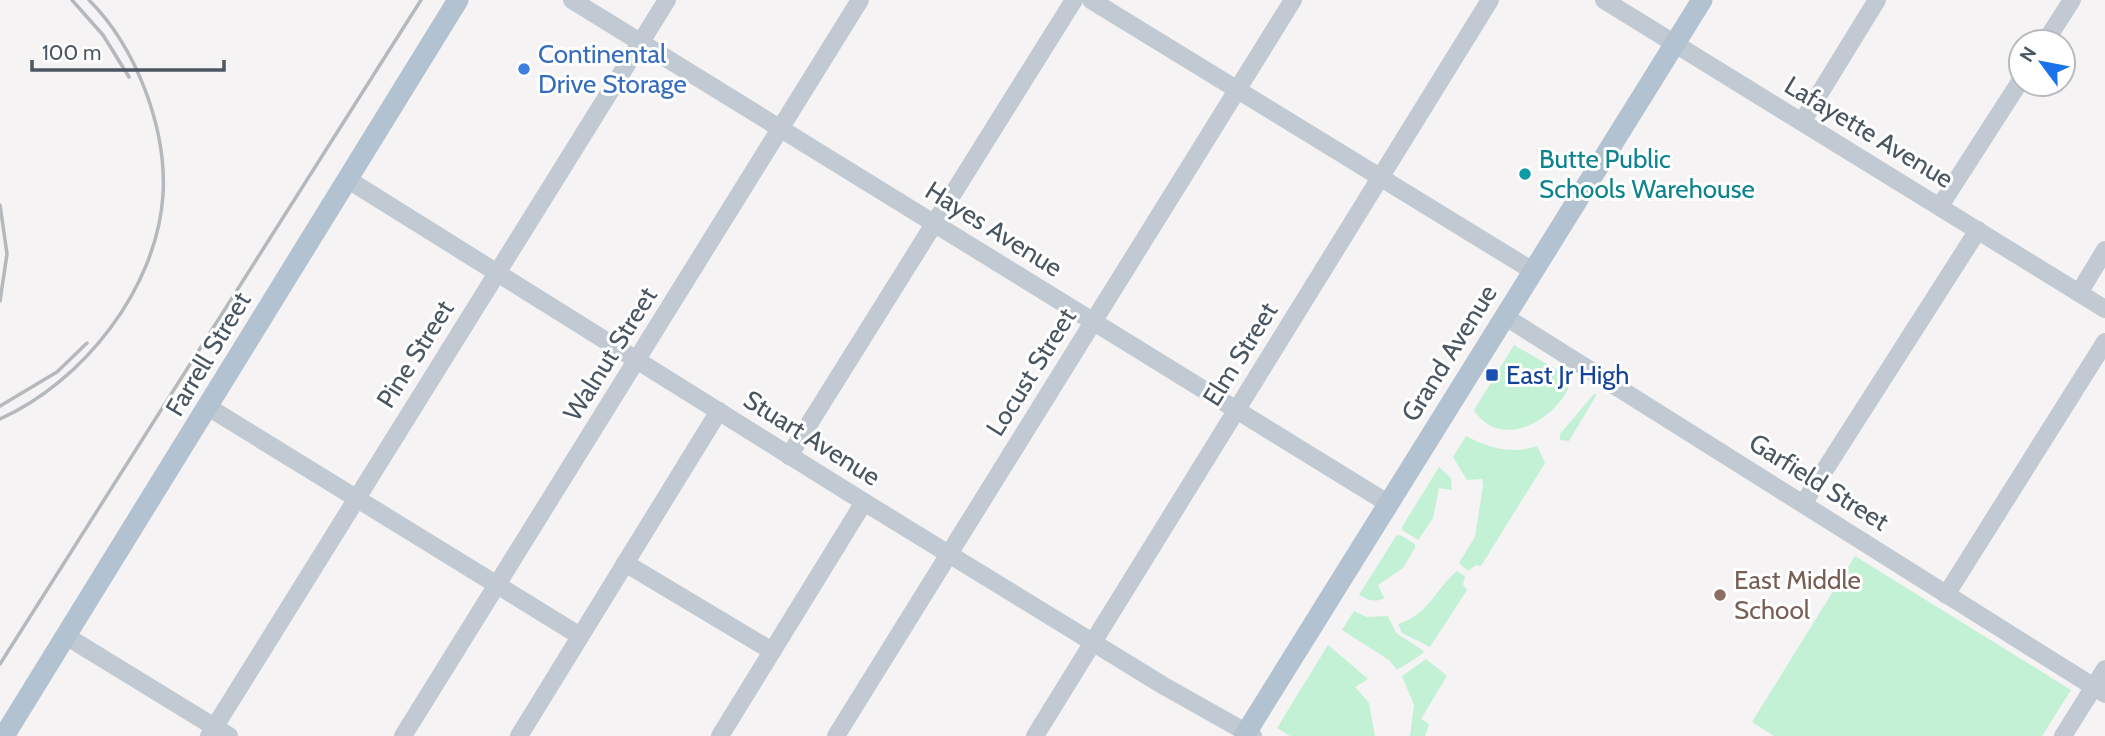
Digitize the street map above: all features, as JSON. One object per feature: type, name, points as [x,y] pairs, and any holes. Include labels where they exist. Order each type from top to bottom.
[{"type":"main road","name":"Farrell Street","points":[[4,736],[458,0]]},
{"type":"main road","name":"Grand Avenue","points":[[1248,735],[1504,316],[1702,0]]},
{"type":"street","name":"Hayes Avenue","points":[[572,0],[1389,503]]},
{"type":"street","name":"Pine Street","points":[[218,733],[357,499],[667,0]]},
{"type":"street","name":"Walnut Street","points":[[403,736],[860,0]]},
{"type":"street","points":[[789,456],[1074,0]]},
{"type":"street","points":[[1091,0],[1533,271]]},
{"type":"street","name":"Locust Street","points":[[836,736],[1293,0]]},
{"type":"street","name":"Elm Street","points":[[1035,736],[1490,0]]},
{"type":"street","name":"Lafayette Avenue","points":[[1604,0],[2105,309]]},
{"type":"street","points":[[1802,122],[1877,0]]},
{"type":"street","points":[[2054,28],[2072,0]]},
{"type":"street","points":[[1940,206],[2009,98]]},
{"type":"street","name":"Stuart Avenue","points":[[346,179],[789,456],[1248,735]]},
{"type":"street","points":[[1803,504],[1978,230]]},
{"type":"street","points":[[2079,293],[2105,250]]},
{"type":"street","name":"Garfield Street","points":[[1504,316],[2099,690]]},
{"type":"street","points":[[1946,595],[2105,342]]},
{"type":"street","points":[[208,407],[580,636]]},
{"type":"street","points":[[519,736],[719,411]]},
{"type":"street","points":[[729,733],[772,651],[864,502]]},
{"type":"street","points":[[625,563],[772,651]]},
{"type":"street","points":[[66,635],[218,733]]},
{"type":"street","points":[[2063,736],[2099,690],[2105,669]]},
{"type":"green space","points":[[1514,345],[1571,378],[1571,381],[1565,395],[1543,418],[1514,429],[1499,429],[1485,423],[1474,410]]},
{"type":"green space","points":[[1594,394],[1597,394],[1569,441],[1560,440],[1560,434]]},
{"type":"green space","points":[[1466,436],[1500,449],[1518,450],[1537,446],[1545,463],[1481,566],[1476,565],[1468,571],[1459,563],[1475,537],[1483,486],[1482,479],[1467,480],[1453,457]]},
{"type":"green space","points":[[1439,467],[1451,478],[1452,490],[1439,488],[1433,518],[1418,540],[1402,530],[1402,527]]},
{"type":"green space","points":[[1400,535],[1415,544],[1415,548],[1403,568],[1378,585],[1384,598],[1372,600],[1359,595],[1396,536]]},
{"type":"green space","points":[[1855,556],[2071,690],[2042,736],[1774,736],[1752,722]]},
{"type":"green space","points":[[1457,571],[1465,576],[1463,585],[1467,590],[1430,647],[1402,633],[1398,624],[1409,620],[1425,608]]},
{"type":"green space","points":[[1354,611],[1367,617],[1388,616],[1396,633],[1424,651],[1397,670],[1389,660],[1342,630]]},
{"type":"green space","points":[[1328,645],[1368,679],[1355,687],[1369,703],[1375,736],[1290,736],[1277,728]]},
{"type":"green space","points":[[1426,659],[1447,676],[1421,719],[1429,724],[1425,736],[1410,736],[1414,705],[1402,676]]},
{"type":"railway","points":[[72,0],[103,35],[129,77]]},
{"type":"railway","points":[[0,419],[31,403],[60,381],[110,328],[131,297],[147,264],[158,230],[163,195],[163,169],[154,116],[145,90],[121,41],[89,0]]},
{"type":"railway","points":[[0,664],[421,0]]},
{"type":"railway","points":[[0,205],[7,254],[0,301]]},
{"type":"railway","points":[[0,406],[57,372],[87,343]]},
{"type":"place","name":"Continental Drive Storage","points":[[524,69]]},
{"type":"place","name":"Butte Public Schools Warehouse","points":[[1525,174]]},
{"type":"place","name":"East Jr High","points":[[1492,375]]},
{"type":"place","name":"East Middle School","points":[[1720,595]]}]
